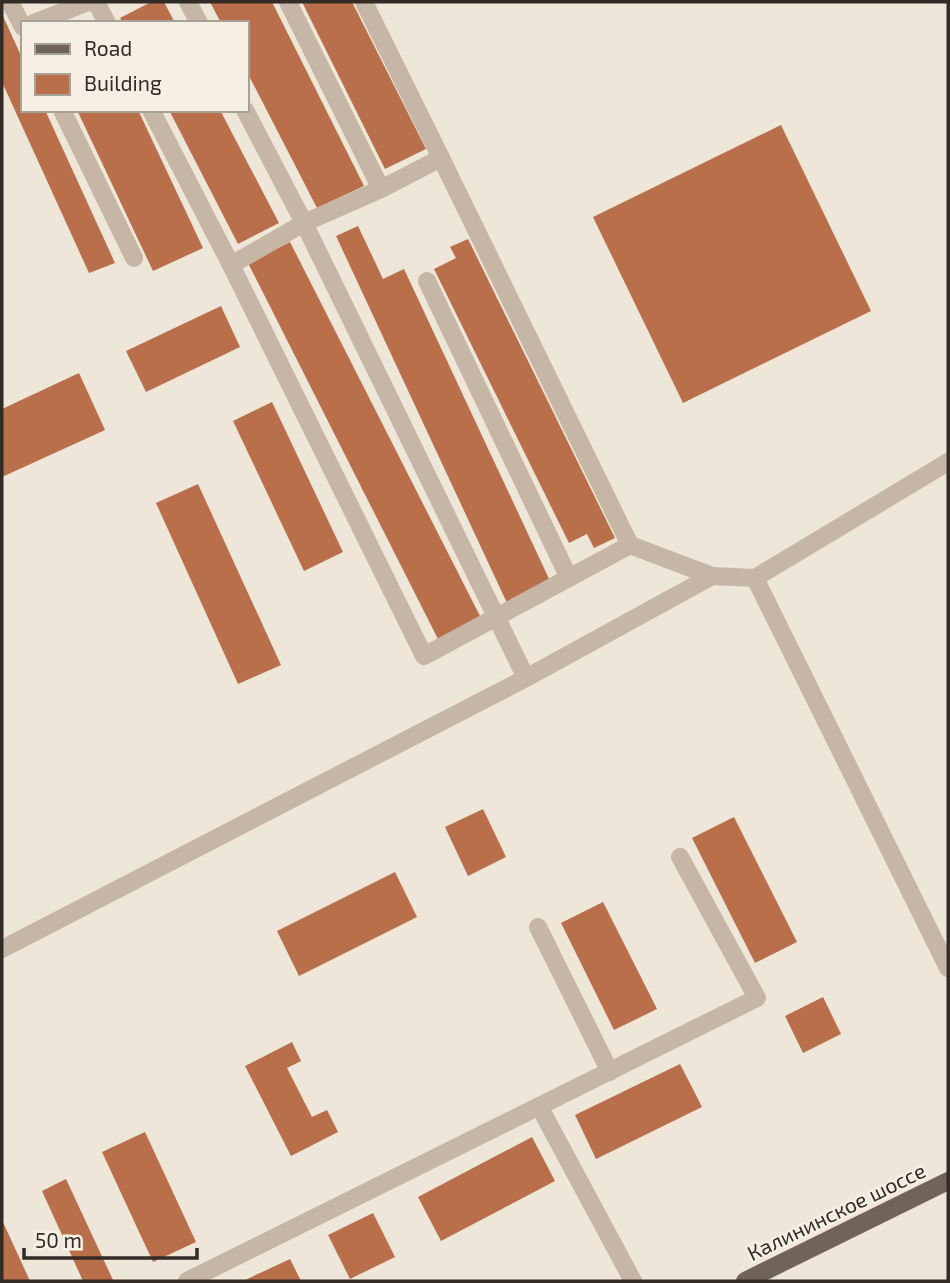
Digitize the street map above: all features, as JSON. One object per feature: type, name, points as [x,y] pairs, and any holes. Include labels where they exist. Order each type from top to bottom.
[{"type":"main road","name":"Калининское шоссе","points":[[745,1281],[948,1181]]},
{"type":"street","points":[[10,2],[21,26]]},
{"type":"street","points":[[39,21],[88,2]]},
{"type":"street","points":[[96,2],[106,21]]},
{"type":"street","points":[[188,2],[198,21]]},
{"type":"street","points":[[288,2],[382,190]]},
{"type":"street","points":[[364,2],[630,545],[712,576],[755,578],[948,462]]},
{"type":"street","points":[[63,112],[134,258]]},
{"type":"street","points":[[152,112],[425,656],[630,545]]},
{"type":"street","points":[[246,112],[304,223],[526,678]]},
{"type":"street","points":[[231,265],[304,223],[382,190],[442,158]]},
{"type":"street","points":[[427,281],[569,578]]},
{"type":"street","points":[[2,948],[526,678],[712,576]]},
{"type":"street","points":[[755,578],[948,968]]},
{"type":"street","points":[[187,1281],[757,998],[680,857]]},
{"type":"street","points":[[538,927],[610,1072]]},
{"type":"street","points":[[539,1106],[633,1281]]},
{"type":"building","points":[[151,2],[164,2],[174,21],[122,21],[120,18]]},
{"type":"building","points":[[210,2],[272,2],[364,186],[317,208],[248,74],[248,21],[220,21]]},
{"type":"building","points":[[302,2],[352,2],[426,149],[385,169]]},
{"type":"building","points":[[2,14],[21,56],[21,112],[46,112],[115,263],[89,273],[2,82]]},
{"type":"building","points":[[78,112],[139,112],[203,248],[153,271]]},
{"type":"building","points":[[170,112],[221,112],[279,223],[238,244]]},
{"type":"building","points":[[781,125],[871,311],[683,403],[593,217]]},
{"type":"building","points":[[358,226],[383,279],[404,269],[551,583],[507,603],[336,236]]},
{"type":"building","points":[[468,239],[615,538],[594,548],[587,534],[569,543],[434,269],[456,258],[450,247]]},
{"type":"building","points":[[290,242],[482,620],[439,641],[248,263]]},
{"type":"building","points":[[221,306],[240,347],[146,392],[126,351]]},
{"type":"building","points":[[79,373],[105,430],[2,477],[2,409]]},
{"type":"building","points":[[272,402],[343,552],[304,571],[233,421]]},
{"type":"building","points":[[198,484],[281,665],[238,684],[156,503]]},
{"type":"building","points":[[483,809],[506,857],[468,876],[445,827]]},
{"type":"building","points":[[734,817],[797,942],[755,963],[692,838]]},
{"type":"building","points":[[395,872],[417,917],[299,976],[277,931]]},
{"type":"building","points":[[603,902],[657,1009],[614,1030],[561,923]]},
{"type":"building","points":[[823,997],[841,1034],[803,1053],[785,1016]]},
{"type":"building","points":[[292,1042],[301,1061],[287,1068],[312,1117],[327,1110],[338,1132],[291,1156],[245,1066]]},
{"type":"building","points":[[680,1064],[702,1107],[596,1159],[575,1115]]},
{"type":"building","points":[[145,1132],[196,1242],[153,1262],[102,1152]]},
{"type":"building","points":[[532,1137],[555,1181],[441,1241],[418,1197]]},
{"type":"building","points":[[66,1179],[113,1280],[111,1281],[83,1281],[42,1191]]},
{"type":"building","points":[[373,1213],[395,1257],[350,1279],[328,1235]]},
{"type":"building","points":[[2,1220],[30,1281],[2,1281]]},
{"type":"building","points":[[290,1259],[301,1281],[243,1281]]}]
